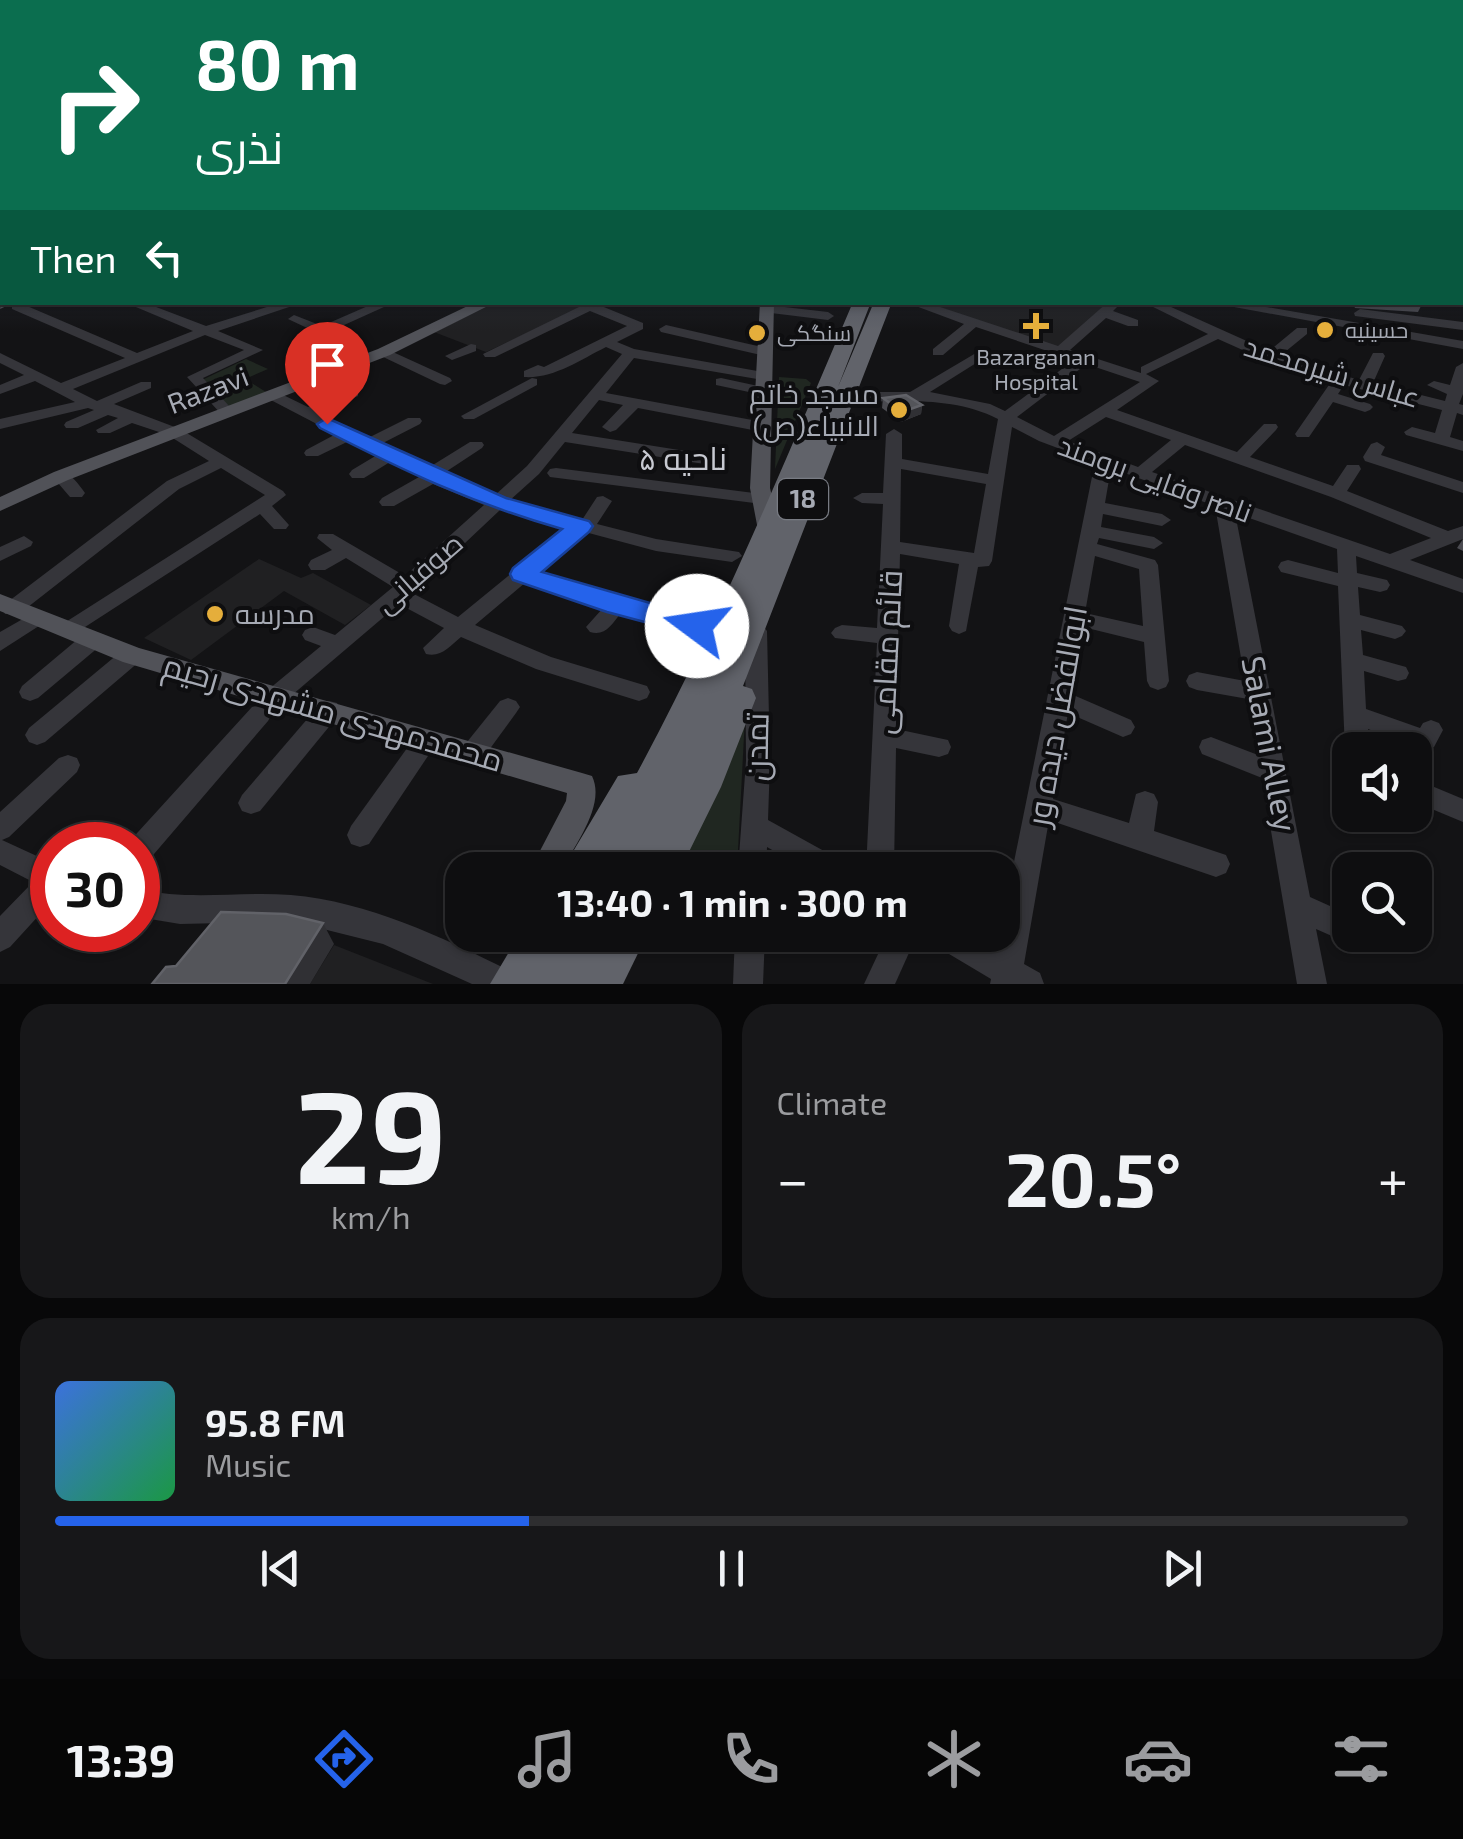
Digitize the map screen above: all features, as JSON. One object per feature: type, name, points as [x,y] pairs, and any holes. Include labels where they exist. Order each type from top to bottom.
[{"type":"highway","name":"18","points":[[617,852],[756,624],[844,397],[867,362],[871,305]]},
{"type":"highway","name":"18","points":[[638,852],[711,693],[769,530],[871,305]]},
{"type":"highway","points":[[669,852],[703,788],[743,689],[756,624]]},
{"type":"highway","points":[[592,852],[676,705],[711,693]]},
{"type":"highway","points":[[567,984],[585,952]]},
{"type":"highway","points":[[600,984],[617,952]]},
{"type":"main road","name":"Razavi","points":[[0,504],[61,476],[384,352],[481,305]]},
{"type":"main road","points":[[767,306],[762,499],[769,530]]},
{"type":"main road","name":"محمدمهدی مشهدی رحیم","points":[[10,608],[269,704],[329,710],[582,785],[581,802],[555,852]]},
{"type":"street","points":[[10,305],[137,358]]},
{"type":"street","points":[[138,305],[256,350],[194,377],[227,412]]},
{"type":"street","points":[[61,388],[207,330],[288,305]]},
{"type":"street","points":[[294,318],[322,330],[382,305]]},
{"type":"street","points":[[490,354],[583,305]]},
{"type":"street","points":[[469,416],[538,369],[544,372],[638,326],[587,305]]},
{"type":"street","points":[[920,305],[1060,351],[1149,375]]},
{"type":"street","name":"عباس شیرمحمد","points":[[1156,305],[1270,357],[1319,374],[1458,403]]},
{"type":"street","points":[[1055,442],[1106,411],[1149,375],[1214,332],[1203,305]]},
{"type":"street","points":[[1224,305],[1307,328],[1463,345]]},
{"type":"street","points":[[767,306],[828,316]]},
{"type":"street","points":[[1060,351],[1110,308],[1134,323]]},
{"type":"street","points":[[1360,313],[1463,326]]},
{"type":"street","points":[[14,326],[41,316]]},
{"type":"street","points":[[1423,320],[1431,340]]},
{"type":"street","points":[[938,352],[973,323]]},
{"type":"street","points":[[1088,327],[1104,333]]},
{"type":"street","points":[[1270,357],[1307,328]]},
{"type":"street","points":[[666,329],[715,345],[764,352]]},
{"type":"street","points":[[674,354],[690,334]]},
{"type":"street","points":[[992,351],[1009,334]]},
{"type":"street","points":[[1364,386],[1387,334]]},
{"type":"street","points":[[84,351],[120,337]]},
{"type":"street","points":[[606,342],[631,353],[763,384]]},
{"type":"street","points":[[452,356],[471,348]]},
{"type":"street","points":[[384,352],[445,381]]},
{"type":"street","name":"صوفیانی","points":[[160,827],[269,704],[498,504],[631,353]]},
{"type":"street","points":[[913,398],[976,357]]},
{"type":"street","points":[[1319,374],[1334,363]]},
{"type":"street","points":[[5,364],[174,432],[276,493],[276,498],[80,635],[30,692]]},
{"type":"street","points":[[892,547],[982,561],[1006,418],[1075,366]]},
{"type":"street","points":[[1441,440],[1458,403],[1463,366]]},
{"type":"street","points":[[396,375],[415,367]]},
{"type":"street","points":[[0,390],[35,376]]},
{"type":"street","points":[[696,377],[763,384]]},
{"type":"street","points":[[1303,434],[1340,380]]},
{"type":"street","points":[[0,424],[99,405],[146,385]]},
{"type":"street","points":[[1434,385],[1458,403]]},
{"type":"street","points":[[306,414],[352,392]]},
{"type":"street","points":[[596,395],[763,427]]},
{"type":"street","points":[[272,396],[498,504],[583,527],[660,538],[732,556]]},
{"type":"street","points":[[1330,396],[1365,407]]},
{"type":"street","name":"ناصر وفایی برومند","points":[[844,397],[940,398],[990,410],[1152,484],[1224,504],[1463,586]]},
{"type":"street","points":[[610,427],[635,402]]},
{"type":"street","points":[[72,425],[99,405]]},
{"type":"street","points":[[1106,411],[1454,534]]},
{"type":"street","points":[[104,430],[136,416]]},
{"type":"street","points":[[369,444],[414,421]]},
{"type":"street","points":[[1239,458],[1270,427]]},
{"type":"street","points":[[1412,432],[1463,446]]},
{"type":"street","points":[[312,453],[348,434]]},
{"type":"street","name":"قائم مقامی","points":[[880,852],[894,434]]},
{"type":"street","points":[[560,436],[717,461]]},
{"type":"street","points":[[1152,484],[1183,438]]},
{"type":"street","points":[[388,502],[476,445]]},
{"type":"street","points":[[1377,446],[1371,457],[1463,488]]},
{"type":"street","points":[[358,474],[390,455]]},
{"type":"street","name":"ابوالفضل دیده ور","points":[[1014,980],[1040,806],[1104,460]]},
{"type":"street","points":[[0,644],[10,608],[158,496],[220,462]]},
{"type":"street","points":[[893,463],[996,481]]},
{"type":"street","points":[[1337,494],[1353,469]]},
{"type":"street","points":[[556,473],[762,499]]},
{"type":"street","points":[[61,476],[76,493]]},
{"type":"street","points":[[862,498],[893,499]]},
{"type":"street","points":[[434,648],[459,628],[476,602],[522,574],[583,527],[603,502]]},
{"type":"street","name":"Salami Alley","points":[[1224,504],[1312,984]]},
{"type":"street","points":[[263,507],[280,525]]},
{"type":"street","points":[[1092,528],[1162,520]]},
{"type":"street","points":[[1092,528],[1154,543]]},
{"type":"street","points":[[1092,528],[1148,565],[1158,681]]},
{"type":"street","points":[[1388,562],[1454,534]]},
{"type":"street","points":[[326,538],[459,628],[566,674],[638,692]]},
{"type":"street","points":[[0,555],[24,542]]},
{"type":"street","points":[[1346,548],[1355,732]]},
{"type":"street","points":[[318,564],[346,550]]},
{"type":"street","points":[[959,626],[969,559]]},
{"type":"street","points":[[1288,567],[1380,585]]},
{"type":"street","points":[[522,574],[617,606],[697,626]]},
{"type":"street","points":[[597,627],[617,606]]},
{"type":"street","points":[[1075,618],[1156,637]]},
{"type":"street","points":[[1352,620],[1394,631]]},
{"type":"street","name":"تمدن","points":[[753,852],[756,624]]},
{"type":"street","points":[[842,633],[888,636]]},
{"type":"street","points":[[313,635],[337,644]]},
{"type":"street","points":[[38,735],[132,655]]},
{"type":"street","points":[[1353,660],[1398,673]]},
{"type":"street","points":[[1197,681],[1260,692]]},
{"type":"street","points":[[1060,700],[1123,727]]},
{"type":"street","points":[[472,754],[508,707]]},
{"type":"street","points":[[251,803],[329,710]]},
{"type":"street","points":[[1354,715],[1426,740],[1431,730]]},
{"type":"street","points":[[883,736],[940,747]]},
{"type":"street","points":[[360,835],[426,740]]},
{"type":"street","points":[[1211,746],[1274,772]]},
{"type":"street","points":[[0,829],[68,766]]},
{"type":"street","points":[[1432,797],[1463,811]]},
{"type":"street","points":[[1140,840],[1146,802]]},
{"type":"street","points":[[1040,806],[1216,864]]},
{"type":"street","points":[[754,826],[800,852]]},
{"type":"street","points":[[0,852],[30,868]]},
{"type":"street","points":[[0,937],[30,904]]},
{"type":"street","points":[[1299,906],[1332,922]]},
{"type":"street","points":[[160,910],[170,913],[306,910],[525,964]]},
{"type":"street","points":[[206,940],[231,911]]},
{"type":"street","points":[[748,984],[749,952]]},
{"type":"street","points":[[878,984],[894,952]]},
{"type":"street","points":[[970,952],[1014,980]]},
{"type":"shaded area","points":[[491,305],[586,306],[486,352],[434,332]]},
{"type":"shaded area","name":"Bazarganan Hospital","points":[[919,305],[1111,305],[1060,349]]},
{"type":"shaded area","points":[[246,359],[268,369],[245,379],[266,392],[230,407],[202,380]]},
{"type":"shaded area","points":[[779,377],[806,379],[811,383],[775,469]]},
{"type":"shaded area","name":"مدرسه","points":[[259,559],[301,578],[313,573],[371,605],[345,625],[284,591],[191,660],[144,638]]},
{"type":"shaded area","points":[[746,698],[738,852],[682,852]]},
{"type":"shaded area","points":[[334,945],[433,984],[310,984]]},
{"type":"building","points":[[906,395],[922,405],[902,412],[883,398]]},
{"type":"building","points":[[221,912],[286,914],[323,923],[285,984],[152,984],[166,967],[176,966]]},
{"type":"place","name":"Bazarganan Hospital","points":[[1036,326]]},
{"type":"place","name":"حسینیه","points":[[1325,330]]},
{"type":"place","name":"سنگکی","points":[[757,333]]},
{"type":"place","name":"مسجد خاتم الانبیاء(ص)","points":[[899,410]]},
{"type":"place","name":"مدرسه","points":[[215,614]]},
{"type":"district","name":"ناحیه ۵","points":[[683,459]]},
{"type":"route","points":[[327,424],[498,504],[581,526],[522,574],[617,606],[697,626]]}]
